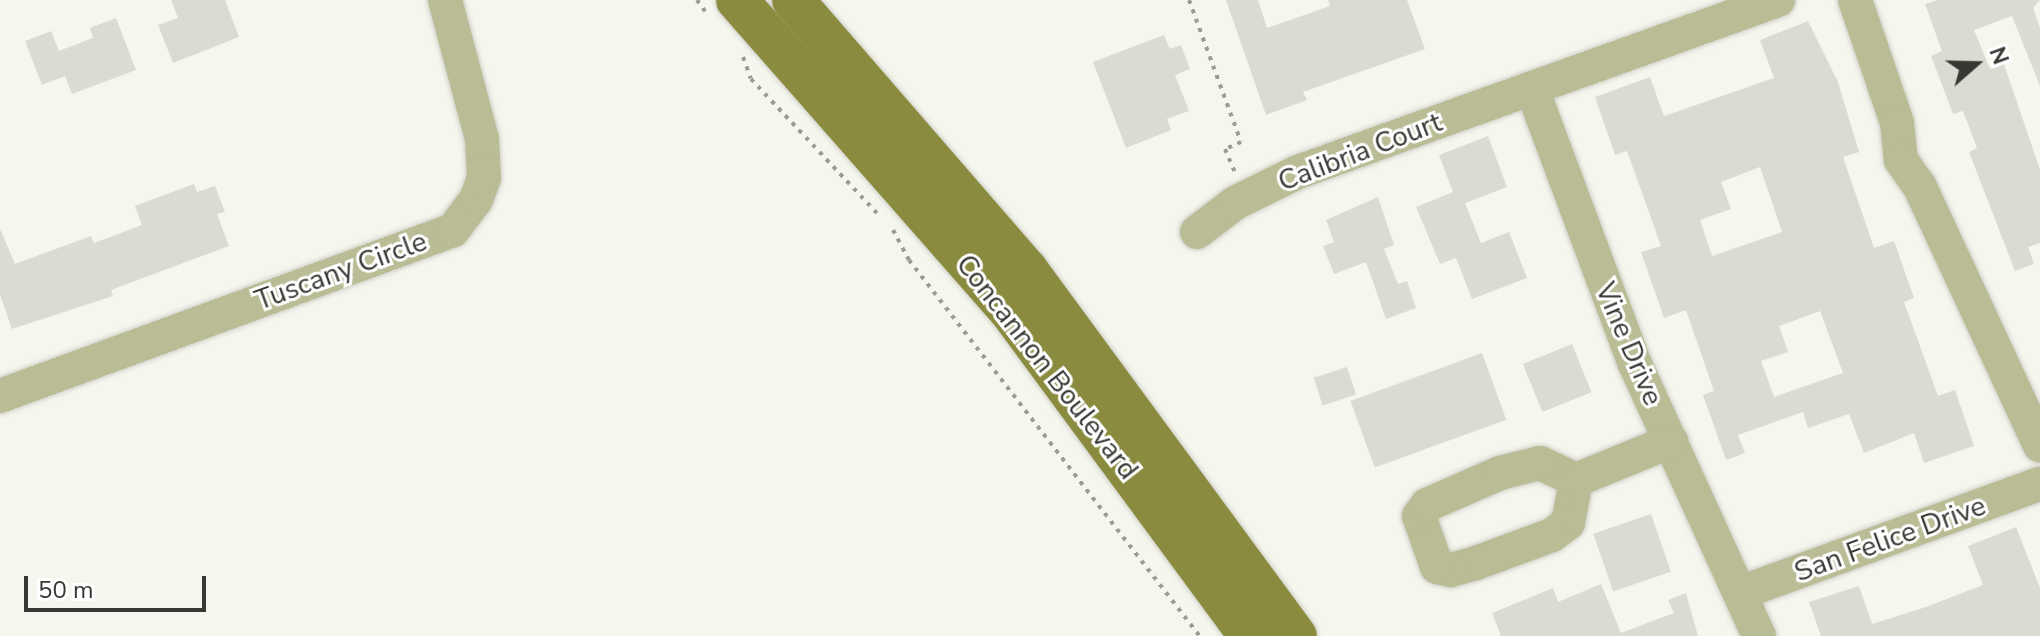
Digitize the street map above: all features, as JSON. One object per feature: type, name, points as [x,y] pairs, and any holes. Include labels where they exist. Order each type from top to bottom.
[{"type":"main road","name":"Concannon Boulevard","points":[[793,0],[1027,270],[1296,636]]},
{"type":"main road","name":"Concannon Boulevard","points":[[722,6],[1008,308],[1250,636]]},
{"type":"street","name":"Tuscany Circle","points":[[0,396],[453,230],[476,200],[484,178],[482,139],[445,0]]},
{"type":"street","name":"Calibria Court","points":[[1197,232],[1279,180],[1778,0]]},
{"type":"street","points":[[1855,0],[1897,123],[1920,150],[1920,187],[2040,445]]},
{"type":"street","name":"Vine Drive","points":[[1532,89],[1602,283],[1759,636]]},
{"type":"street","points":[[1576,480],[1671,441]]},
{"type":"street","name":"San Felice Drive","points":[[1740,593],[2040,484]]},
{"type":"path","points":[[697,0],[722,6]]},
{"type":"path","points":[[1189,0],[1241,142],[1225,149]]},
{"type":"path","points":[[738,45],[751,79],[814,147]]},
{"type":"path","points":[[891,228],[909,260],[1200,636]]},
{"type":"building","points":[[171,0],[225,0],[239,37],[173,63],[158,25],[178,18]]},
{"type":"building","points":[[1226,0],[1258,0],[1267,28],[1330,6],[1328,0],[1407,0],[1425,49],[1303,92],[1307,100],[1266,115]]},
{"type":"building","points":[[1937,0],[2040,0],[2033,8],[2040,28],[2040,86],[2012,16],[1974,30],[1990,69],[2004,64],[2040,170],[2040,243],[2028,247],[2034,264],[2015,271],[1969,152],[1977,148],[1963,111],[1953,114],[1931,56],[1942,51],[1925,4]]},
{"type":"building","points":[[116,18],[136,70],[72,94],[65,76],[42,85],[25,41],[51,31],[59,51],[93,38],[90,28]]},
{"type":"building","points":[[1808,21],[1838,82],[1859,152],[1843,157],[1874,248],[1894,241],[1914,298],[1904,302],[1938,396],[1955,390],[1974,446],[1924,463],[1914,433],[1864,453],[1849,414],[1808,428],[1803,412],[1738,435],[1745,453],[1726,460],[1703,395],[1714,391],[1686,310],[1664,318],[1641,252],[1661,246],[1627,151],[1615,155],[1595,97],[1650,77],[1664,116],[1774,78],[1760,40]],"holes":[[[1760,167],[1782,232],[1712,256],[1700,220],[1731,209],[1721,182]],[[1820,311],[1843,373],[1774,397],[1761,361],[1788,352],[1779,326]]]},
{"type":"building","points":[[1164,35],[1170,49],[1181,45],[1190,69],[1175,75],[1189,111],[1167,119],[1171,130],[1126,148],[1093,62]]},
{"type":"building","points":[[1488,136],[1507,187],[1465,203],[1481,243],[1509,232],[1527,278],[1472,299],[1456,258],[1440,264],[1416,207],[1453,192],[1439,155]]},
{"type":"building","points":[[194,184],[197,192],[215,186],[225,212],[217,214],[229,246],[111,290],[113,296],[12,329],[0,295],[0,229],[15,264],[91,236],[94,243],[142,225],[135,206]]},
{"type":"building","points":[[1378,197],[1394,245],[1384,249],[1398,284],[1407,281],[1416,308],[1386,319],[1366,262],[1334,274],[1323,246],[1334,242],[1326,220]]},
{"type":"building","points":[[1572,344],[1591,392],[1542,412],[1523,364]]},
{"type":"building","points":[[1482,353],[1506,420],[1375,468],[1350,401]]},
{"type":"building","points":[[1347,367],[1356,395],[1323,405],[1314,378]]},
{"type":"building","points":[[1651,514],[1671,572],[1613,592],[1593,534]]},
{"type":"building","points":[[2016,527],[2040,588],[2040,636],[1821,636],[1809,602],[1859,586],[1872,624],[1926,607],[1983,585],[1968,546]]},
{"type":"building","points":[[1601,584],[1621,633],[1674,613],[1668,600],[1686,593],[1698,636],[1501,636],[1492,613],[1553,588],[1558,602]]}]
